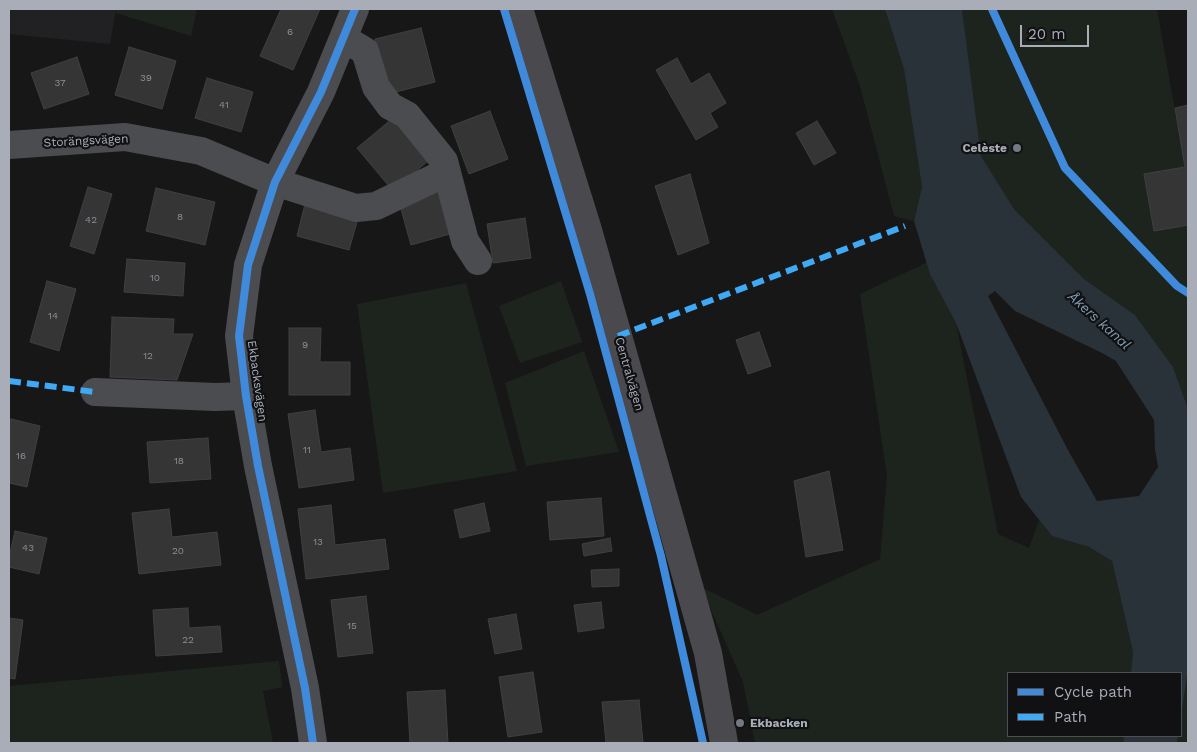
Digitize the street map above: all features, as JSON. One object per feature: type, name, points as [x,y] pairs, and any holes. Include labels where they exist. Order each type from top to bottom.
[{"type":"street","name":"Ekbacksvägen","points":[[313,743],[305,688],[258,466],[246,396],[239,336],[248,265],[275,182],[321,92],[354,9]]},
{"type":"street","name":"Centralvägen","points":[[520,9],[588,230],[706,644],[724,743]]},
{"type":"street","points":[[343,38],[365,52],[376,87],[390,106],[407,115],[444,161],[465,240],[478,261]]},
{"type":"street","name":"Storängsvägen","points":[[9,145],[125,137],[201,151],[275,182]]},
{"type":"street","points":[[275,182],[356,208],[376,206],[447,172]]},
{"type":"street","name":"Ekbacksvägen","points":[[96,392],[215,397],[246,396]]},
{"type":"shaded area","points":[[9,9],[116,9],[110,44],[9,34]]},
{"type":"shaded area","points":[[116,9],[197,9],[191,36],[116,13]]},
{"type":"shaded area","points":[[832,9],[885,9],[904,69],[922,187],[914,221],[894,216],[860,86]]},
{"type":"shaded area","points":[[962,9],[1157,9],[1185,167],[1144,175],[1154,230],[1188,225],[1188,409],[1173,367],[1135,315],[1084,279],[1014,209],[981,156]]},
{"type":"shaded area","points":[[928,262],[931,274],[956,323],[998,534],[1029,548],[1039,520],[1052,536],[1089,547],[1112,561],[1133,652],[1131,672],[1007,672],[1007,737],[1124,737],[1123,743],[755,743],[743,682],[701,587],[757,615],[880,559],[887,476],[860,294]]},
{"type":"shaded area","points":[[561,281],[582,342],[520,363],[499,306]]},
{"type":"shaded area","points":[[466,283],[517,471],[383,493],[357,304]]},
{"type":"shaded area","points":[[584,351],[619,452],[526,466],[505,383]]},
{"type":"shaded area","points":[[279,661],[282,687],[263,691],[273,743],[9,743],[9,686]]},
{"type":"shaded area","points":[[1188,669],[1188,743],[1177,743],[1178,737],[1182,737],[1182,710]]},
{"type":"water","name":"Åkers kanal","points":[[885,9],[962,9],[981,156],[1014,209],[1084,279],[1135,315],[1173,367],[1188,409],[1188,669],[1182,710],[1182,672],[1131,672],[1133,652],[1112,561],[1089,547],[1052,536],[1021,497],[956,323],[930,274],[914,221],[922,187],[904,69]],"holes":[[[995,291],[1015,311],[1116,361],[1154,420],[1158,467],[1139,496],[1097,501],[1069,452],[988,296]]]},
{"type":"water","points":[[1124,737],[1178,737],[1177,743],[1123,743]]},
{"type":"building","points":[[281,9],[320,9],[293,70],[260,56]]},
{"type":"building","points":[[421,28],[435,82],[388,94],[375,39]]},
{"type":"building","points":[[129,47],[176,61],[162,109],[115,95]]},
{"type":"building","points":[[77,57],[89,94],[44,109],[31,73]]},
{"type":"building","points":[[677,58],[691,84],[709,73],[726,103],[710,113],[718,127],[696,140],[656,70]]},
{"type":"building","points":[[207,78],[253,92],[241,132],[195,118]]},
{"type":"building","points":[[1188,105],[1188,225],[1154,231],[1144,174],[1185,167],[1175,108]]},
{"type":"building","points":[[490,111],[508,159],[469,174],[451,126]]},
{"type":"building","points":[[393,118],[429,160],[393,191],[357,148]]},
{"type":"building","points":[[817,121],[836,153],[814,165],[796,133]]},
{"type":"building","points":[[690,174],[709,243],[678,255],[655,186]]},
{"type":"building","points":[[88,187],[112,194],[94,254],[70,246]]},
{"type":"building","points":[[437,187],[450,234],[411,245],[398,198]]},
{"type":"building","points":[[156,188],[215,202],[205,245],[146,231]]},
{"type":"building","points":[[306,200],[359,215],[349,250],[297,236]]},
{"type":"building","points":[[525,218],[531,258],[493,263],[487,224]]},
{"type":"building","points":[[127,259],[185,263],[183,296],[124,292]]},
{"type":"building","points":[[47,281],[76,289],[59,351],[30,342]]},
{"type":"building","points":[[112,317],[174,319],[173,334],[193,334],[177,380],[110,377]]},
{"type":"building","points":[[289,328],[321,328],[320,362],[350,362],[350,395],[289,395]]},
{"type":"building","points":[[759,332],[771,366],[748,374],[736,340]]},
{"type":"building","points":[[315,410],[321,452],[350,448],[354,480],[299,488],[288,414]]},
{"type":"building","points":[[11,419],[40,426],[27,487],[9,483],[9,428]]},
{"type":"building","points":[[208,438],[211,479],[150,483],[147,442]]},
{"type":"building","points":[[829,471],[843,550],[806,557],[794,481]]},
{"type":"building","points":[[601,498],[604,536],[550,540],[547,502]]},
{"type":"building","points":[[484,503],[490,531],[460,538],[454,510]]},
{"type":"building","points":[[331,505],[335,545],[385,539],[389,569],[306,579],[298,509]]},
{"type":"building","points":[[169,509],[172,537],[217,532],[221,565],[139,574],[132,513]]},
{"type":"building","points":[[15,531],[47,538],[39,574],[9,567]]},
{"type":"building","points":[[610,538],[612,551],[584,556],[582,544]]},
{"type":"building","points":[[619,569],[619,586],[592,587],[591,570]]},
{"type":"building","points":[[366,596],[373,653],[338,657],[331,600]]},
{"type":"building","points":[[601,602],[604,628],[578,632],[574,605]]},
{"type":"building","points":[[188,608],[189,628],[220,626],[222,652],[156,656],[153,610]]},
{"type":"building","points":[[516,614],[522,649],[495,654],[488,619]]},
{"type":"building","points":[[9,618],[23,620],[15,679],[9,678]]},
{"type":"building","points":[[533,672],[542,732],[508,737],[499,677]]},
{"type":"building","points":[[445,690],[448,743],[410,743],[407,692]]},
{"type":"building","points":[[639,700],[643,743],[606,743],[602,702]]},
{"type":"marked path","points":[[618,336],[905,226]]},
{"type":"marked path","points":[[9,381],[95,392]]},
{"type":"cycle path","points":[[313,743],[305,688],[258,466],[246,396],[239,336],[248,265],[275,182],[321,92],[355,9]]},
{"type":"cycle path","points":[[504,9],[590,294],[661,556],[703,743]]},
{"type":"cycle path","points":[[992,9],[1065,168],[1177,286],[1188,293]]},
{"type":"place","name":"Celèste","points":[[1017,148]]},
{"type":"place","name":"Ekbacken","points":[[740,723]]}]
